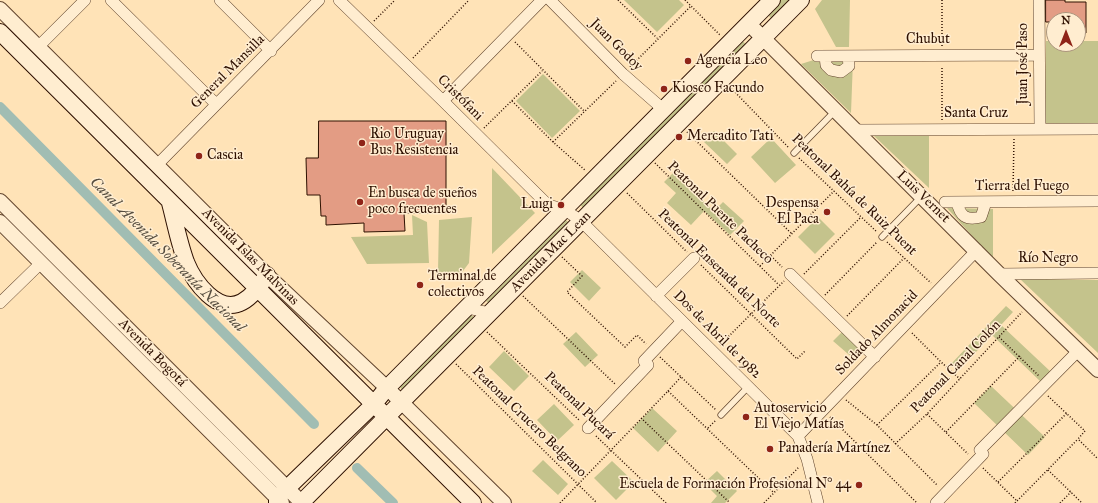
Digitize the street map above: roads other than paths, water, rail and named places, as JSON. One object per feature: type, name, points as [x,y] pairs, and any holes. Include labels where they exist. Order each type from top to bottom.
[{"type":"main road","name":"Avenida Mac Lean","points":[[302,503],[801,0]]},
{"type":"main road","name":"Avenida Mac Lean","points":[[281,498],[312,464],[373,405],[387,388],[664,110],[728,43],[749,24],[767,2]]},
{"type":"main road","name":"Avenida Islas Malvinas","points":[[0,32],[473,503]]},
{"type":"main road","points":[[170,201],[186,262],[194,278],[209,296],[222,303],[232,305],[243,302],[258,289],[267,275]]},
{"type":"street","points":[[38,47],[85,0]]},
{"type":"street","points":[[111,0],[216,104]]},
{"type":"street","points":[[220,0],[271,51]]},
{"type":"street","name":"General Mansilla","points":[[157,165],[216,104],[271,51],[319,0]]},
{"type":"street","name":"Cristófani","points":[[339,0],[548,205],[564,209]]},
{"type":"street","points":[[443,101],[542,0]]},
{"type":"street","name":"Juan Godoy","points":[[550,0],[623,74],[664,110]]},
{"type":"street","name":"Juan José Paso","points":[[1039,0],[1040,129]]},
{"type":"street","name":"Avenida Islas Malvinas","points":[[0,9],[267,275],[387,388],[504,503]]},
{"type":"street","name":"Luis Vernet","points":[[749,24],[854,130],[977,250],[999,274],[1098,370]]},
{"type":"street","name":"Chubut","points":[[848,56],[849,66],[841,72],[831,70],[821,56],[1039,55]]},
{"type":"street","name":"Santa Cruz","points":[[854,130],[1098,129]]},
{"type":"street","name":"Avenida Bogotá","points":[[0,201],[140,341],[281,498]]},
{"type":"street","name":"Tierra del Fuego","points":[[945,202],[1098,201]]},
{"type":"street","points":[[957,202],[959,211],[968,218],[973,219],[981,217],[986,202]]},
{"type":"street","name":"Dos de Abril de 1982","points":[[564,209],[581,221],[798,436],[807,459],[818,503]]},
{"type":"street","name":"Avenida Bogotá","points":[[0,222],[130,352],[281,498],[302,503]]},
{"type":"street","name":"Soldado Almonacid","points":[[798,436],[977,250]]},
{"type":"street","points":[[656,296],[694,258]]},
{"type":"street","points":[[0,303],[41,263]]},
{"type":"street","name":"Río Negro","points":[[999,274],[1098,274]]},
{"type":"street","points":[[794,278],[875,357]]},
{"type":"street","points":[[467,308],[484,318]]},
{"type":"street","points":[[588,428],[648,365],[644,361],[682,321]]},
{"type":"street","points":[[130,352],[140,341]]},
{"type":"street","points":[[936,503],[983,454],[980,450],[1078,351]]},
{"type":"lane","points":[[794,153],[835,111]]},
{"type":"lane","points":[[882,237],[922,197]]},
{"type":"lane","points":[[721,415],[748,387]]},
{"type":"waterway","name":"Canal Avenida Soberanía Nacional","points":[[0,107],[314,424]]},
{"type":"waterway","name":"Canal Avenida Soberanía Nacional","points":[[357,468],[393,503]]},
{"type":"place","name":"Agencia Leo","points":[[688,61]]},
{"type":"place","name":"Kiosco Facundo","points":[[664,89]]},
{"type":"place","name":"Mercadito Tati","points":[[679,137]]},
{"type":"place","name":"Rio Uruguay Bus Resistencia","points":[[362,143]]},
{"type":"place","name":"Cascia","points":[[199,156]]},
{"type":"place","name":"En busca de sueños poco frecuentes","points":[[360,202]]},
{"type":"place","name":"Luigi","points":[[561,205]]},
{"type":"place","name":"Despensa El Paca","points":[[827,212]]},
{"type":"place","name":"Terminal de colectivos","points":[[420,285]]},
{"type":"place","name":"Autoservicio El Viejo Matías","points":[[746,417]]},
{"type":"place","name":"Panadería Martínez","points":[[770,449]]},
{"type":"place","name":"Escuela de Formación Profesional N° 44","points":[[859,485]]}]
